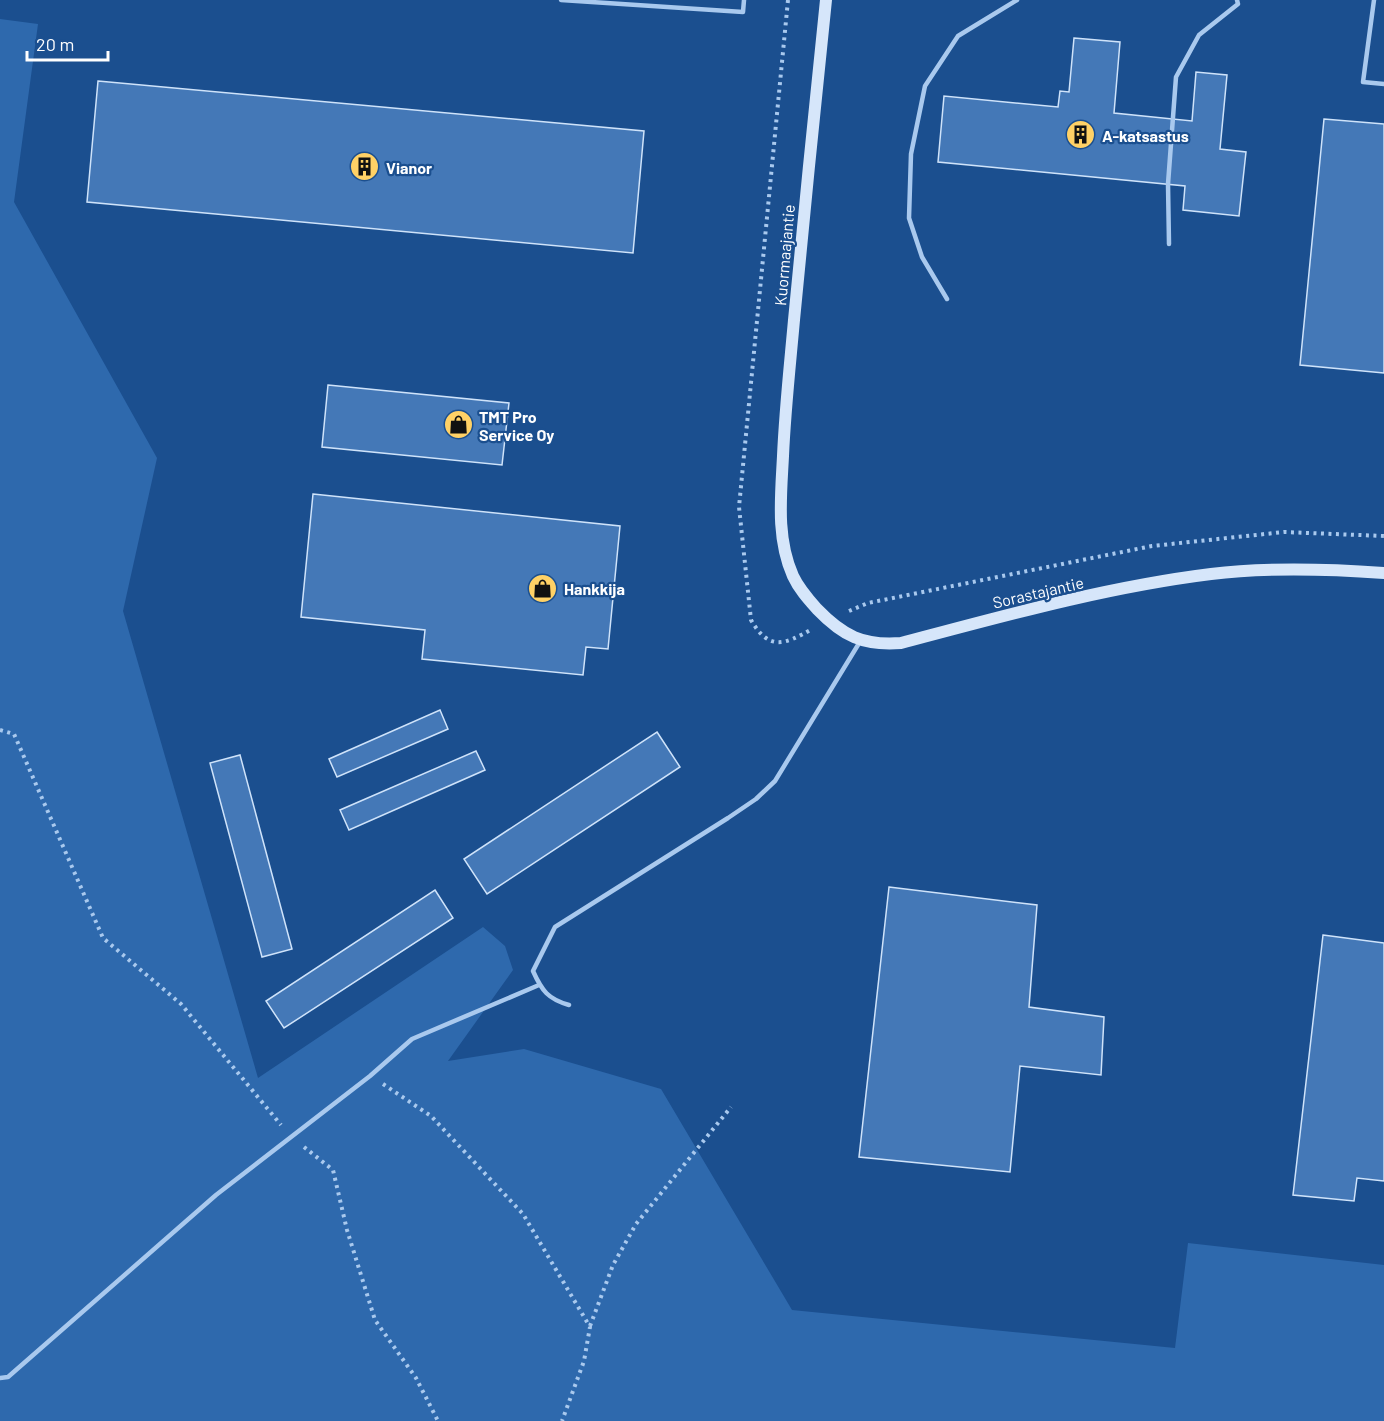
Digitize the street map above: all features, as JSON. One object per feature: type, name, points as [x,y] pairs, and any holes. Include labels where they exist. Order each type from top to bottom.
[{"type":"street","name":"Kuormaajantie","points":[[780,513],[787,396],[825,0]]},
{"type":"street","name":"Sorastajantie","points":[[780,513],[782,536],[793,576],[803,594],[844,634],[881,645],[901,643],[1026,610],[1153,583],[1214,574],[1280,570],[1384,573]]},
{"type":"lane","points":[[561,0],[743,12],[744,0]]},
{"type":"lane","points":[[947,299],[922,257],[909,218],[911,154],[925,86],[958,36],[1017,0]]},
{"type":"lane","points":[[1169,244],[1168,184],[1176,77],[1199,35],[1238,4],[1237,0]]},
{"type":"lane","points":[[1374,0],[1363,82],[1384,84]]},
{"type":"lane","points":[[569,1005],[553,1000],[539,984],[533,971],[555,927],[728,818],[775,781],[861,640]]},
{"type":"lane","points":[[0,1378],[8,1377],[216,1195],[370,1076],[412,1039],[539,984]]},
{"type":"path","points":[[788,0],[739,507],[751,620],[759,633],[771,642],[789,642],[828,620],[868,603],[1152,546],[1284,532],[1384,536]]},
{"type":"path","points":[[0,730],[14,734],[103,938],[181,1004],[290,1136],[333,1170],[347,1230],[375,1320],[416,1378],[438,1421]]},
{"type":"path","points":[[370,1076],[431,1116],[522,1214],[590,1327]]},
{"type":"path","points":[[562,1421],[584,1361],[590,1327],[613,1265],[636,1224],[731,1107]]},
{"type":"shaded area","points":[[0,19],[38,24],[14,202],[157,458],[123,611],[258,1078],[483,927],[505,946],[513,970],[448,1061],[524,1049],[661,1089],[792,1310],[1175,1348],[1188,1243],[1384,1265],[1384,1421],[0,1421]]},
{"type":"building","name":"A-katsastus","points":[[1074,38],[1120,42],[1114,113],[1192,121],[1196,72],[1227,75],[1220,149],[1246,152],[1239,216],[1183,210],[1185,186],[938,162],[944,96],[1058,107],[1060,91],[1069,92]]},
{"type":"building","name":"Vianor","points":[[98,81],[644,131],[633,253],[87,202]]},
{"type":"building","points":[[1324,119],[1384,124],[1384,373],[1300,365]]},
{"type":"building","points":[[328,385],[509,403],[502,465],[322,447]]},
{"type":"building","points":[[313,494],[620,526],[608,649],[586,647],[583,675],[422,659],[425,630],[301,617]]},
{"type":"building","points":[[440,710],[448,729],[337,777],[329,759]]},
{"type":"building","points":[[657,732],[680,767],[487,894],[464,859]]},
{"type":"building","points":[[476,751],[485,770],[349,830],[340,810]]},
{"type":"building","points":[[240,755],[292,949],[262,957],[210,763]]},
{"type":"building","points":[[889,887],[1037,905],[1029,1007],[1104,1017],[1101,1075],[1020,1066],[1010,1172],[859,1157]]},
{"type":"building","points":[[435,890],[453,918],[284,1028],[266,1001]]},
{"type":"building","points":[[1323,935],[1384,943],[1384,1181],[1357,1178],[1354,1201],[1293,1195]]},
{"type":"place","name":"A-katsastus","points":[[1081,135]]},
{"type":"place","name":"Vianor","points":[[365,167]]},
{"type":"place","name":"TMT Pro Service Oy","points":[[458,425]]},
{"type":"place","name":"Hankkija","points":[[543,588]]}]
